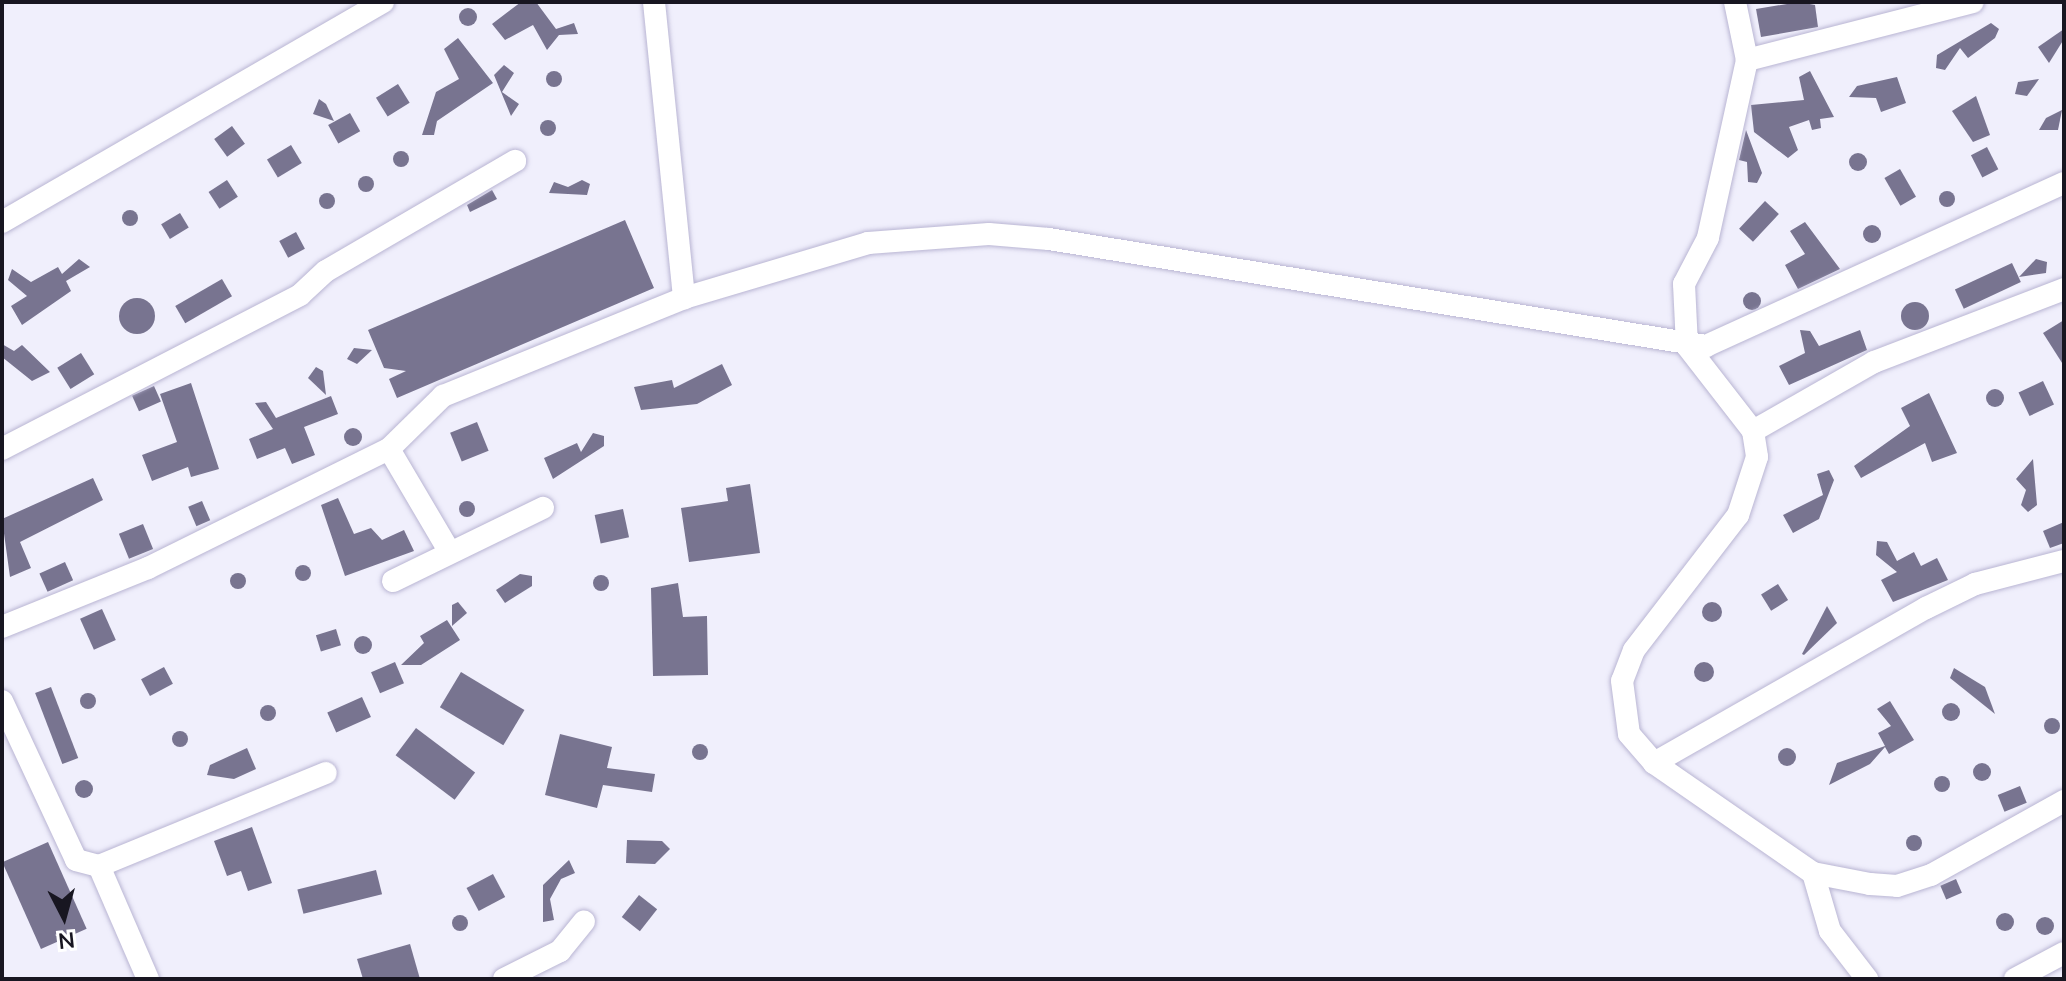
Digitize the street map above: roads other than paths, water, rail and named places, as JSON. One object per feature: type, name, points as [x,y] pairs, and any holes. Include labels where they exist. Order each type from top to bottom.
[{"type":"street","points":[[2,222],[383,2]]},
{"type":"street","points":[[654,2],[684,298]]},
{"type":"street","points":[[1735,2],[1747,60],[1708,238],[1684,284],[1687,346],[1753,431],[1757,457],[1738,515],[1634,650],[1622,681],[1629,734],[1654,763],[1813,873],[1897,886],[2064,801]]},
{"type":"street","points":[[1747,60],[1973,2]]},
{"type":"street","points":[[2,449],[300,295],[326,271],[515,161]]},
{"type":"street","points":[[2,627],[148,568],[389,449],[443,396],[684,298],[868,243],[989,234],[1687,346],[1706,346],[2064,183]]},
{"type":"street","points":[[1753,431],[1874,362],[2064,289]]},
{"type":"street","points":[[389,449],[449,551]]},
{"type":"street","points":[[393,581],[449,551],[543,508]]},
{"type":"street","points":[[1654,763],[1926,608],[1975,584],[2064,561]]},
{"type":"street","points":[[2,701],[76,860],[99,866],[326,773]]},
{"type":"street","points":[[99,866],[148,979]]},
{"type":"street","points":[[1813,873],[1830,931],[1867,979]]},
{"type":"street","points":[[504,979],[560,951],[584,921]]},
{"type":"street","points":[[2015,979],[2064,953]]}]
